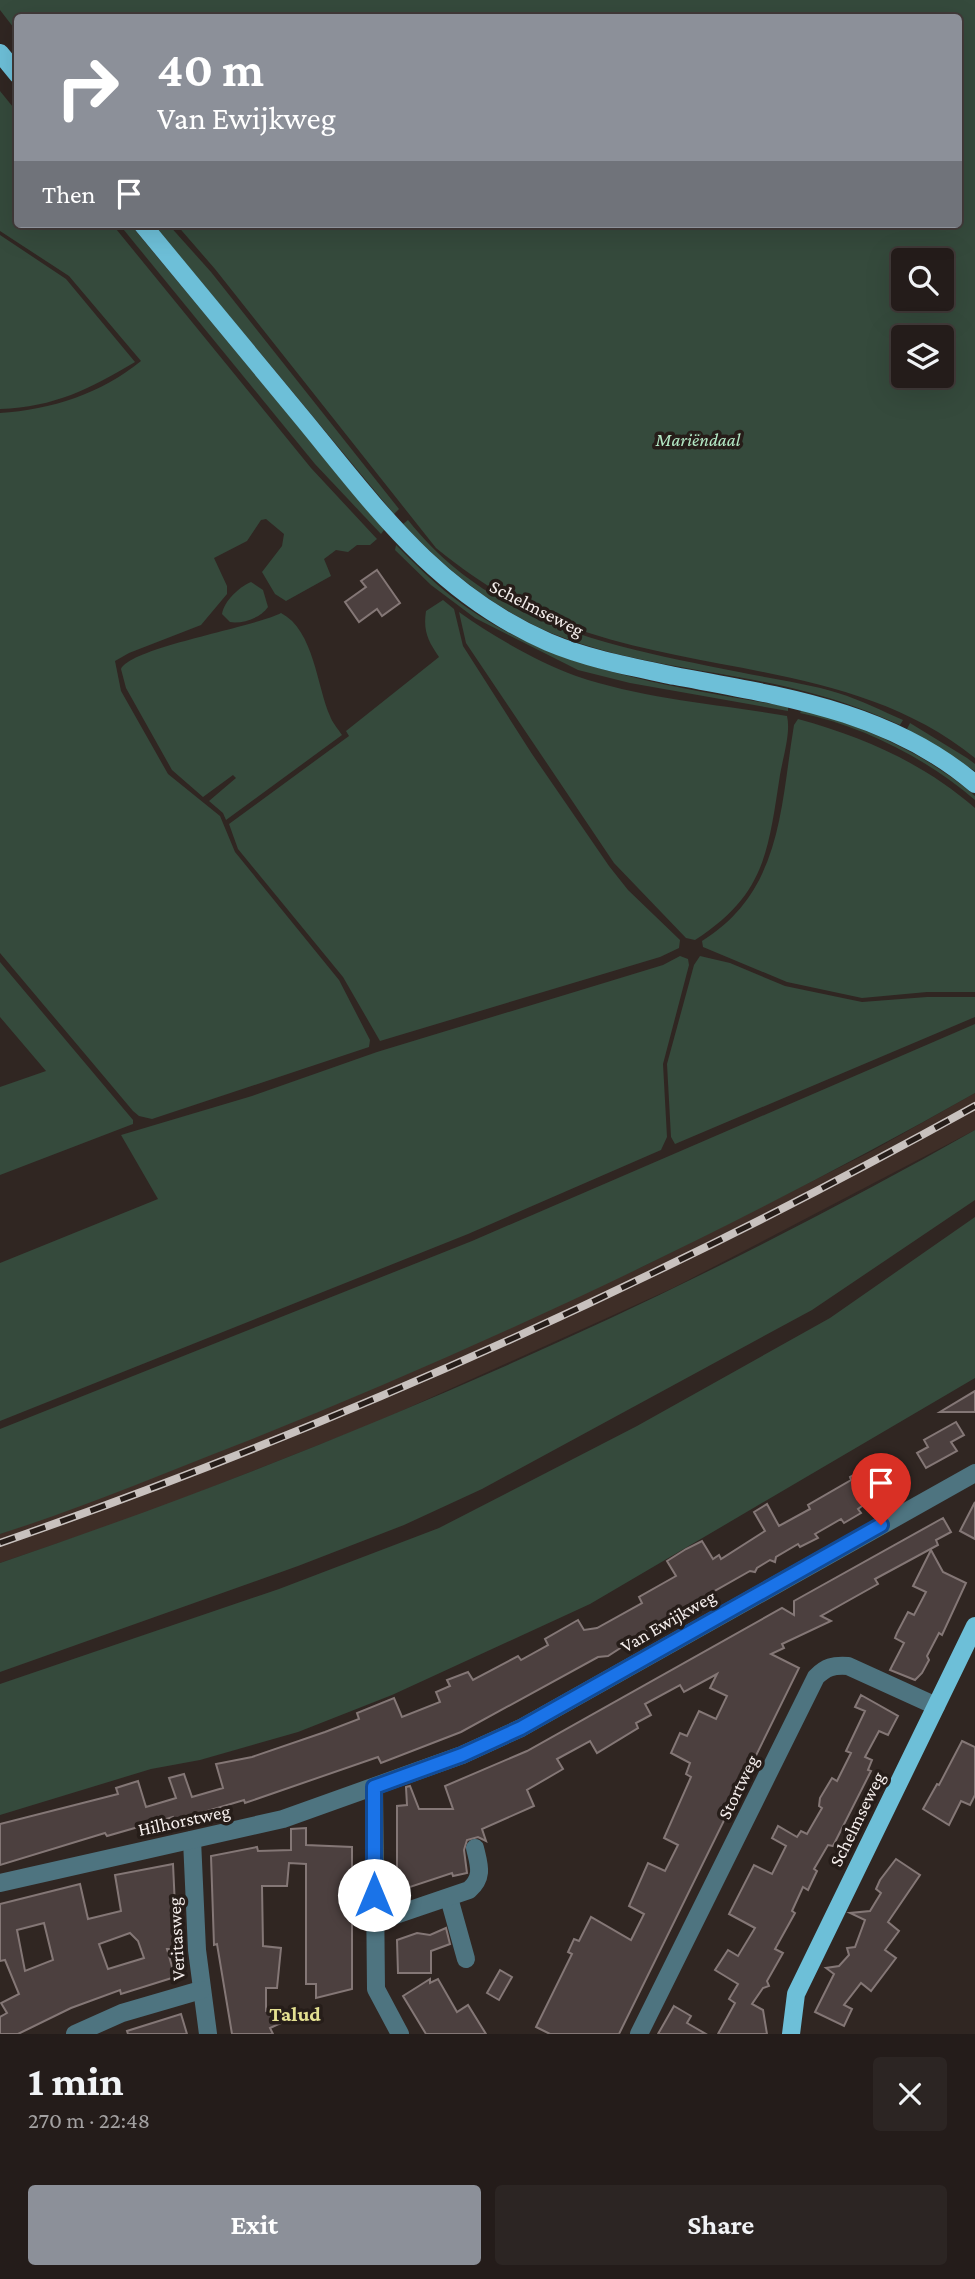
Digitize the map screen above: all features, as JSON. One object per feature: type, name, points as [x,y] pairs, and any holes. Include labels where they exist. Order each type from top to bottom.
[{"type":"main road","points":[[0,53],[14,70]]},
{"type":"main road","name":"Schelmseweg","points":[[145,228],[393,529],[457,589],[501,618],[588,657],[796,699],[847,712],[900,734],[945,760],[975,783]]},
{"type":"main road","name":"Schelmseweg","points":[[791,2034],[796,1994],[975,1626]]},
{"type":"street","name":"Van Ewijkweg","points":[[374,1787],[462,1755],[521,1728],[975,1473]]},
{"type":"street","name":"Stortweg","points":[[639,2034],[816,1677],[825,1668],[848,1666],[936,1706]]},
{"type":"street","name":"Hilhorstweg","points":[[0,1883],[283,1819],[374,1787]]},
{"type":"street","points":[[374,1787],[376,1989],[400,2034]]},
{"type":"street","name":"Veritasweg","points":[[192,1840],[201,1990],[208,2034]]},
{"type":"street","points":[[375,1922],[470,1890],[479,1879],[481,1871],[475,1848]]},
{"type":"street","points":[[449,1898],[466,1959]]},
{"type":"street","points":[[75,2034],[122,2013],[201,1990]]},
{"type":"shaded area","points":[[975,1093],[975,1130],[673,1288],[377,1422],[146,1513],[0,1563],[0,1534],[180,1467],[642,1267],[872,1151]]},
{"type":"green space","name":"Mariëndaal","points":[[0,0],[975,0],[975,758],[932,729],[886,706],[838,690],[638,647],[589,633],[548,618],[471,575],[436,548],[179,228],[962,228],[962,14],[14,14],[14,28],[0,10]]},
{"type":"green space","points":[[0,91],[14,108],[14,228],[115,228],[311,468],[377,539],[370,545],[357,545],[348,552],[336,550],[324,559],[331,576],[286,601],[275,594],[262,572],[282,546],[284,534],[266,519],[261,520],[247,541],[214,558],[227,586],[227,594],[201,625],[115,661],[121,691],[168,774],[220,816],[235,852],[339,980],[370,1040],[369,1047],[152,1119],[139,1116],[133,1111],[0,953],[0,413],[38,408],[75,398],[110,382],[141,361],[69,276],[0,231]]},
{"type":"green space","points":[[122,228],[133,228],[384,530],[381,534],[315,464]]},
{"type":"green space","points":[[156,228],[172,228],[211,272],[399,509],[394,514]]},
{"type":"green space","points":[[0,235],[66,279],[135,362],[71,395],[38,405],[0,409]]},
{"type":"green space","points":[[408,520],[441,556],[478,585],[517,608],[558,626],[646,653],[826,690],[855,699],[903,720],[900,725],[811,693],[657,663],[567,639],[521,618],[478,591],[458,576],[403,524]]},
{"type":"green space","points":[[396,545],[451,596],[489,622],[528,642],[612,672],[788,707],[788,711],[630,683],[578,670],[475,618],[431,585],[395,550]]},
{"type":"green space","points":[[251,582],[263,590],[268,607],[251,619],[230,622],[222,614],[226,604],[237,591]]},
{"type":"green space","points":[[443,600],[454,609],[463,646],[532,754],[609,866],[628,890],[680,940],[679,948],[660,957],[380,1041],[343,977],[238,849],[229,824],[349,736],[346,731],[439,657],[427,636],[425,618],[426,611]]},
{"type":"green space","points":[[459,612],[516,648],[576,676],[601,684],[654,696],[787,716],[787,737],[766,849],[749,888],[736,906],[718,923],[695,940],[686,938],[614,863],[466,643]]},
{"type":"green space","points":[[281,613],[292,621],[308,645],[330,716],[342,735],[226,820],[223,813],[209,801],[236,778],[233,775],[203,797],[172,770],[126,688],[121,669],[147,653]]},
{"type":"green space","points":[[802,709],[849,724],[915,754],[956,780],[975,796],[975,800],[915,757],[847,726],[800,713]]},
{"type":"green space","points":[[798,719],[846,734],[892,753],[935,778],[975,808],[975,992],[927,992],[862,998],[787,982],[703,947],[702,941],[728,921],[748,898],[763,873],[780,817],[794,725]]},
{"type":"green space","points":[[910,723],[967,758],[975,764],[975,771],[907,729]]},
{"type":"green space","points":[[680,956],[688,959],[689,965],[663,1064],[667,1137],[661,1150],[468,1234],[0,1421],[0,1263],[158,1199],[121,1135],[252,1096],[377,1052],[663,965]]},
{"type":"green space","points":[[700,956],[730,963],[785,986],[862,1002],[927,997],[975,997],[975,1017],[675,1144],[671,1137],[667,1064],[694,965]]},
{"type":"green space","points":[[0,962],[133,1120],[133,1124],[0,1175],[0,1087],[46,1071],[0,1017]]},
{"type":"green space","points":[[975,1024],[975,1093],[796,1190],[614,1280],[429,1365],[152,1479],[0,1534],[0,1429],[472,1241]]},
{"type":"green space","points":[[975,1130],[975,1200],[812,1310],[482,1489],[404,1525],[298,1566],[0,1672],[0,1563],[250,1472],[498,1369],[740,1255]]},
{"type":"green space","points":[[975,1217],[975,1378],[590,1604],[392,1695],[298,1732],[200,1760],[151,1769],[0,1815],[0,1684],[279,1589],[439,1528],[637,1426],[830,1318]]},
{"type":"building","points":[[377,570],[400,603],[382,616],[377,609],[359,622],[345,602],[366,587],[361,581]]},
{"type":"building","points":[[975,1391],[975,1412],[940,1412]]},
{"type":"building","points":[[956,1422],[964,1435],[951,1442],[957,1451],[926,1468],[917,1453],[928,1447],[924,1440]]},
{"type":"building","points":[[881,1460],[897,1488],[888,1493],[887,1499],[882,1496],[862,1506],[858,1509],[861,1513],[844,1523],[841,1519],[815,1534],[818,1538],[800,1547],[798,1544],[776,1557],[775,1562],[770,1560],[755,1572],[750,1571],[713,1592],[712,1597],[707,1596],[669,1618],[667,1623],[662,1621],[608,1656],[598,1657],[461,1732],[381,1763],[378,1757],[245,1803],[244,1800],[174,1821],[173,1817],[107,1836],[105,1833],[0,1865],[0,1824],[118,1794],[116,1788],[138,1781],[146,1807],[176,1798],[169,1778],[184,1774],[192,1797],[223,1788],[216,1764],[252,1757],[325,1732],[359,1719],[357,1713],[394,1698],[402,1717],[440,1702],[436,1692],[450,1686],[447,1680],[468,1672],[473,1680],[518,1656],[521,1660],[548,1645],[545,1639],[578,1620],[584,1630],[597,1628],[642,1603],[639,1597],[676,1576],[667,1561],[686,1549],[702,1541],[713,1559],[719,1555],[721,1559],[765,1531],[754,1512],[767,1504],[779,1526],[810,1509],[808,1505],[851,1480],[850,1477]]},
{"type":"building","points":[[975,1502],[975,1539],[960,1531]]},
{"type":"building","points":[[943,1518],[951,1532],[936,1540],[938,1545],[875,1579],[878,1584],[821,1616],[831,1621],[782,1644],[784,1648],[771,1654],[799,1668],[619,2034],[550,2034],[536,2027],[572,1954],[568,1952],[574,1939],[579,1941],[591,1917],[631,1940],[644,1914],[629,1906],[648,1863],[665,1871],[678,1845],[664,1838],[691,1777],[686,1774],[690,1763],[671,1753],[680,1733],[687,1736],[699,1711],[716,1719],[727,1696],[710,1688],[717,1674],[684,1692],[680,1685],[645,1704],[651,1715],[636,1723],[638,1728],[597,1753],[590,1741],[557,1759],[563,1769],[527,1790],[534,1806],[482,1829],[486,1841],[478,1837],[467,1840],[464,1850],[467,1873],[453,1876],[452,1873],[404,1889],[397,1884],[397,1806],[407,1805],[406,1787],[410,1786],[419,1809],[453,1809],[445,1786],[527,1751],[782,1608],[794,1615],[794,1601]]},
{"type":"building","points":[[931,1550],[943,1572],[966,1583],[942,1635],[939,1633],[927,1656],[929,1660],[915,1680],[890,1670],[904,1643],[895,1638],[897,1633],[908,1612],[914,1615],[926,1592],[913,1586]]},
{"type":"building","points":[[861,1695],[898,1716],[888,1735],[879,1731],[865,1757],[872,1760],[868,1770],[871,1771],[833,1846],[828,1845],[814,1869],[817,1871],[808,1890],[803,1887],[792,1911],[795,1913],[775,1949],[783,1953],[767,1981],[769,1986],[763,1988],[752,2004],[763,2010],[767,2034],[718,2034],[735,2003],[729,1999],[738,1984],[715,1970],[728,1950],[738,1956],[755,1928],[729,1914],[754,1865],[772,1874],[786,1846],[772,1838],[778,1826],[797,1837],[801,1831],[807,1834],[822,1808],[819,1806],[820,1798],[832,1778],[837,1781],[851,1753],[846,1751],[865,1711],[855,1707]]},
{"type":"building","points":[[962,1741],[975,1747],[975,1795],[970,1805],[961,1801],[949,1825],[923,1809]]},
{"type":"building","points":[[306,1828],[306,1845],[352,1847],[352,1989],[316,1998],[316,1984],[306,1984],[306,1864],[289,1863],[287,1886],[262,1886],[263,1946],[281,1948],[277,1988],[266,1988],[266,2011],[277,2014],[281,2023],[270,2028],[273,2034],[232,2034],[217,1944],[214,1945],[211,1856],[257,1847],[258,1851],[291,1850],[291,1829]]},
{"type":"building","points":[[896,1859],[920,1875],[888,1922],[899,1931],[885,1950],[896,1958],[871,1991],[861,1983],[844,2005],[852,2009],[844,2026],[815,2012],[834,1974],[826,1968],[839,1966],[849,1955],[847,1948],[855,1947],[865,1920],[850,1913],[870,1911],[881,1893],[876,1889],[880,1880]]},
{"type":"building","points":[[173,1864],[177,1949],[167,1949],[175,1977],[121,1994],[120,1990],[71,2008],[18,2034],[0,2034],[0,2017],[7,2013],[1,2003],[19,1994],[5,1960],[0,1961],[0,1904],[80,1884],[88,1919],[121,1911],[115,1875]],"holes":[[[44,1923],[53,1960],[25,1971],[17,1930]],[[130,1933],[138,1941],[144,1958],[108,1969],[99,1944]]]},
{"type":"building","points":[[446,1928],[450,1944],[431,1951],[431,1973],[398,1973],[397,1940],[417,1933],[430,1935]]},
{"type":"building","points":[[500,1970],[512,1977],[499,2000],[487,1993]]},
{"type":"building","points":[[430,1979],[430,1983],[438,1979],[457,2012],[468,2005],[486,2034],[426,2034],[403,1996]]},
{"type":"building","points":[[674,2006],[691,2016],[687,2023],[706,2034],[658,2034]]},
{"type":"building","points":[[181,2014],[187,2034],[128,2034],[127,2031]]},
{"type":"railway","points":[[0,1543],[251,1450],[497,1346],[738,1231],[975,1106]]},
{"type":"district","name":"Talud","points":[[295,2014]]},
{"type":"route","points":[[374,1895],[374,1787],[462,1755],[521,1728],[881,1525]]}]
